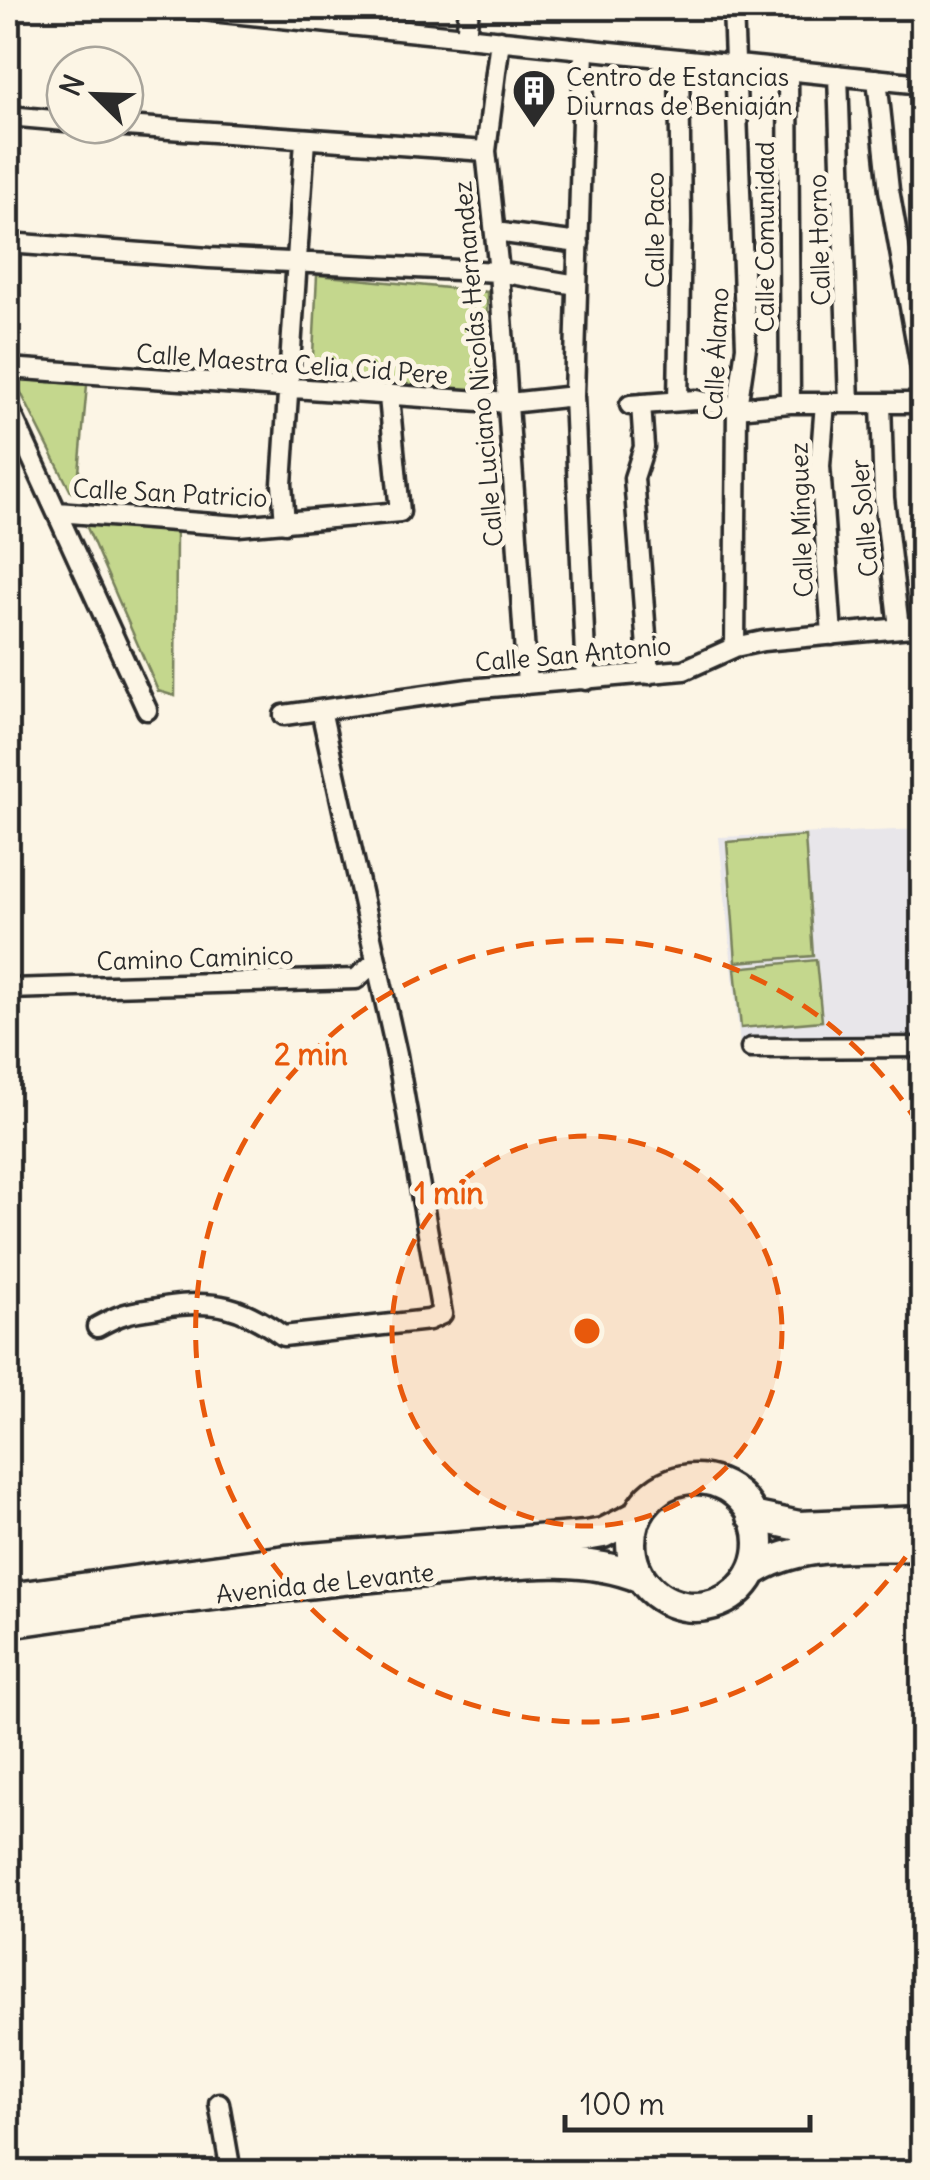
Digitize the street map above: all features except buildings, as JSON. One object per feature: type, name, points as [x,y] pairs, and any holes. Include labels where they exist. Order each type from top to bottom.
[{"type":"main road","points":[[752,1572],[758,1538],[752,1516],[729,1489],[695,1480],[661,1490],[637,1516],[632,1554],[641,1578],[666,1600],[698,1607],[730,1597],[752,1572],[775,1559],[800,1552],[922,1546]]},
{"type":"main road","name":"Avenida de Levante","points":[[8,1598],[304,1558],[586,1536],[603,1533],[637,1516]]},
{"type":"main road","points":[[752,1516],[800,1526],[922,1521]]},
{"type":"main road","name":"Avenida de Levante","points":[[8,1623],[288,1586],[476,1568],[590,1563],[641,1578]]},
{"type":"street","points":[[182,8],[285,13],[466,37],[922,84]]},
{"type":"street","points":[[466,37],[469,8]]},
{"type":"street","name":"Calle Álamo","points":[[732,8],[746,346],[737,408],[735,647]]},
{"type":"street","name":"Calle Luciano Nicolás Hernandez","points":[[500,40],[486,151],[499,272],[527,684]]},
{"type":"street","points":[[584,49],[574,396],[586,680]]},
{"type":"street","name":"Calle Paco","points":[[678,401],[679,59]]},
{"type":"street","name":"Calle Comunidad","points":[[788,70],[790,403]]},
{"type":"street","name":"Calle Horno","points":[[838,75],[849,403]]},
{"type":"street","points":[[878,80],[889,190],[922,374]]},
{"type":"street","points":[[8,116],[45,119]]},
{"type":"street","points":[[145,128],[486,151]]},
{"type":"street","points":[[286,522],[282,484],[304,140]]},
{"type":"street","points":[[495,232],[579,243]]},
{"type":"street","points":[[8,243],[499,272],[577,285]]},
{"type":"street","name":"Calle Maestra Celia Cid Pere","points":[[8,368],[509,403],[574,396]]},
{"type":"street","name":"Calle San Patricio","points":[[58,512],[239,526],[400,512],[389,397]]},
{"type":"street","points":[[649,674],[634,478],[644,447],[635,404],[696,400],[737,408],[790,403],[922,403]]},
{"type":"street","name":"Calle Mínguez","points":[[824,403],[820,466],[832,635]]},
{"type":"street","name":"Calle Soler","points":[[881,403],[884,498],[899,628]]},
{"type":"street","points":[[8,406],[146,710]]},
{"type":"street","name":"Calle San Antonio","points":[[284,715],[469,689],[684,670],[735,647],[922,626]]},
{"type":"street","points":[[96,1326],[128,1310],[192,1301],[255,1316],[283,1336],[429,1320],[442,1314],[397,1054],[321,710]]},
{"type":"street","name":"Camino Caminico","points":[[8,989],[356,979],[376,961]]},
{"type":"street","points":[[751,1048],[922,1047]]},
{"type":"street","points":[[219,2103],[232,2172]]},
{"type":"shaded area","points":[[922,829],[922,1046],[740,1046],[719,837]]},
{"type":"green space","points":[[8,252],[19,253],[12,353],[8,352]]},
{"type":"green space","points":[[317,275],[487,292],[488,395],[312,375]]},
{"type":"green space","points":[[14,379],[87,385],[77,494],[71,492]]},
{"type":"green space","points":[[85,523],[176,532],[175,696],[158,691]]},
{"type":"green space","points":[[805,836],[813,956],[736,962],[727,842]]},
{"type":"green space","points":[[816,960],[822,1021],[741,1028],[735,968]]},
{"type":"place","name":"Centro de Estancias Diurnas de Beniaján","points":[[534,129]]}]
